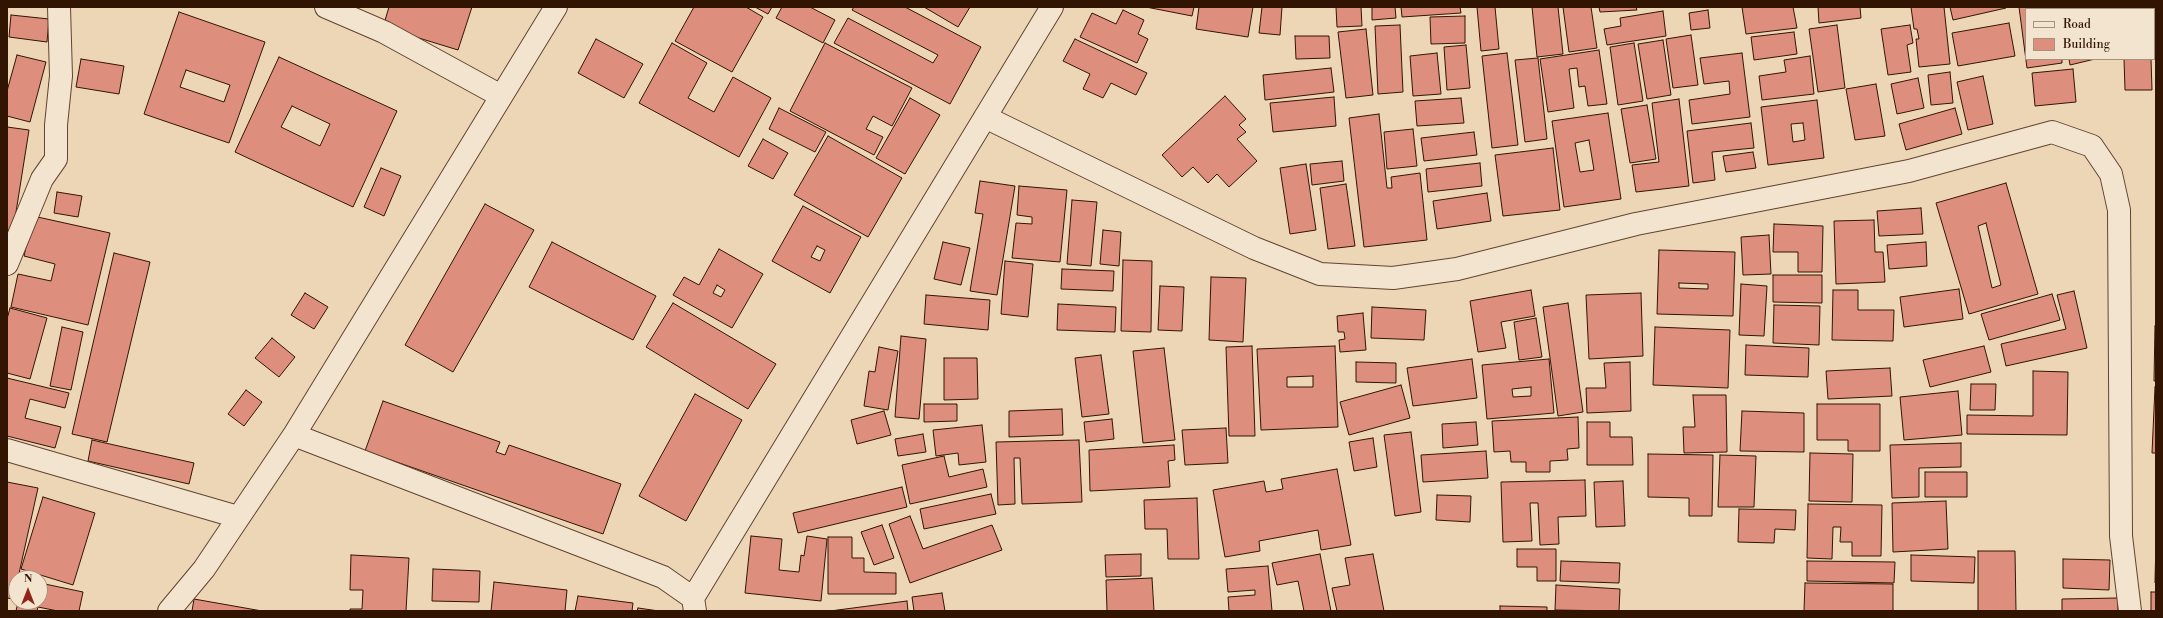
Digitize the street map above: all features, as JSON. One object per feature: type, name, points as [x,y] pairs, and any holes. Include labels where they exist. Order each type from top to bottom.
[{"type":"street","points":[[7,264],[42,180],[56,159],[56,125],[61,76],[59,7]]},
{"type":"street","points":[[326,7],[384,32],[501,96]]},
{"type":"street","points":[[169,611],[204,570],[294,434],[556,7]]},
{"type":"street","points":[[294,434],[663,577],[694,605],[1052,7]]},
{"type":"street","points":[[985,117],[1254,248],[1320,274],[1393,278],[1457,269],[1636,224],[1908,171],[2052,132],[2092,146],[2111,174],[2119,210],[2121,536],[2130,611]]},
{"type":"street","points":[[7,450],[238,517]]},
{"type":"building","points":[[389,7],[472,7],[458,50],[383,27]]},
{"type":"building","points":[[694,7],[746,7],[763,17],[732,72],[675,41]]},
{"type":"building","points":[[755,7],[772,7],[768,14]]},
{"type":"building","points":[[782,7],[810,7],[835,20],[823,43],[776,18]]},
{"type":"building","points":[[854,7],[905,7],[981,47],[950,104],[834,43],[848,18],[933,63],[938,55],[852,10]]},
{"type":"building","points":[[924,7],[970,7],[958,27]]},
{"type":"building","points":[[1146,7],[1194,7],[1192,16]]},
{"type":"building","points":[[1199,7],[1253,7],[1248,37],[1196,29]]},
{"type":"building","points":[[1262,7],[1282,7],[1280,35],[1259,33]]},
{"type":"building","points":[[1336,7],[1361,7],[1362,26],[1337,27]]},
{"type":"building","points":[[1372,7],[1395,7],[1396,18],[1372,20]]},
{"type":"building","points":[[1401,7],[1460,7],[1461,13],[1402,17]]},
{"type":"building","points":[[1477,7],[1495,7],[1499,49],[1481,51]]},
{"type":"building","points":[[1532,7],[1558,7],[1563,54],[1537,57]]},
{"type":"building","points":[[1563,7],[1591,7],[1597,48],[1569,52]]},
{"type":"building","points":[[1599,7],[1636,7],[1637,10],[1600,12]]},
{"type":"building","points":[[1742,7],[1793,7],[1797,28],[1746,34]]},
{"type":"building","points":[[1818,7],[1860,7],[1861,18],[1819,23]]},
{"type":"building","points":[[1911,7],[1944,7],[1950,64],[1919,67],[1916,39],[1919,39],[1917,29],[1914,29]]},
{"type":"building","points":[[1950,7],[2006,7],[2006,8],[1953,20]]},
{"type":"building","points":[[2019,7],[2048,7],[2025,8],[2025,53]]},
{"type":"building","points":[[2054,7],[2074,8],[2054,8]]},
{"type":"building","points":[[2088,7],[2118,7],[2118,8]]},
{"type":"building","points":[[2122,7],[2149,7],[2149,8]]},
{"type":"building","points":[[1123,10],[1144,20],[1138,34],[1148,39],[1137,63],[1080,37],[1092,13],[1116,24]]},
{"type":"building","points":[[1708,10],[1710,28],[1691,30],[1689,13]]},
{"type":"building","points":[[1663,11],[1666,36],[1607,45],[1604,29],[1621,26],[1620,18]]},
{"type":"building","points":[[179,12],[265,42],[229,143],[144,114]],"holes":[[[186,70],[230,85],[224,102],[180,87]]]},
{"type":"building","points":[[11,15],[49,19],[47,42],[9,37]]},
{"type":"building","points":[[1465,16],[1465,43],[1431,44],[1430,17]]},
{"type":"building","points":[[2009,23],[2015,56],[1958,66],[1952,33]]},
{"type":"building","points":[[1400,25],[1403,92],[1378,94],[1375,26]]},
{"type":"building","points":[[1837,25],[1845,88],[1818,92],[1809,29]]},
{"type":"building","points":[[1910,25],[1913,43],[1907,45],[1911,72],[1888,75],[1881,29]]},
{"type":"building","points":[[1366,29],[1373,95],[1346,98],[1338,32]]},
{"type":"building","points":[[1794,32],[1797,54],[1754,60],[1751,37]]},
{"type":"building","points":[[1691,35],[1698,85],[1673,88],[1666,39]]},
{"type":"building","points":[[1295,36],[1329,36],[1330,58],[1296,59]]},
{"type":"building","points":[[596,39],[643,64],[624,98],[578,73]]},
{"type":"building","points":[[1075,39],[1147,73],[1136,95],[1111,83],[1103,98],[1083,89],[1090,74],[1063,61]]},
{"type":"building","points":[[1663,40],[1671,95],[1647,99],[1638,44]]},
{"type":"building","points":[[672,43],[707,63],[688,98],[714,112],[733,77],[771,98],[739,157],[639,103]]},
{"type":"building","points":[[825,43],[912,88],[892,126],[873,116],[866,129],[883,137],[874,155],[790,111]]},
{"type":"building","points":[[1634,43],[1643,101],[1618,105],[1610,47]]},
{"type":"building","points":[[1466,45],[1470,88],[1447,90],[1444,47]]},
{"type":"building","points":[[1599,50],[1607,104],[1588,106],[1585,86],[1579,87],[1577,68],[1569,69],[1574,108],[1548,112],[1540,59]]},
{"type":"building","points":[[1437,53],[1441,94],[1413,96],[1410,56]]},
{"type":"building","points":[[1507,53],[1518,145],[1492,148],[1482,56]]},
{"type":"building","points":[[1742,53],[1750,117],[1692,124],[1689,100],[1730,94],[1729,81],[1704,84],[1700,58]]},
{"type":"building","points":[[17,55],[46,62],[30,122],[7,116],[7,91]]},
{"type":"building","points":[[1810,56],[1814,94],[1762,100],[1759,76],[1786,72],[1784,60]]},
{"type":"building","points":[[279,57],[397,111],[353,207],[235,152]],"holes":[[[292,106],[330,124],[320,146],[281,127]]]},
{"type":"building","points":[[1538,58],[1547,139],[1525,142],[1515,60]]},
{"type":"building","points":[[81,59],[124,66],[119,94],[76,87]]},
{"type":"building","points":[[2026,60],[2062,60],[2062,63],[2027,68]]},
{"type":"building","points":[[2069,60],[2091,60],[2070,65]]},
{"type":"building","points":[[2124,60],[2151,60],[2152,90],[2125,90]]},
{"type":"building","points":[[1331,68],[1334,92],[1265,100],[1263,75]]},
{"type":"building","points":[[2073,69],[2076,102],[2035,106],[2032,73]]},
{"type":"building","points":[[1950,72],[1953,103],[1931,105],[1928,75]]},
{"type":"building","points":[[1983,76],[1993,124],[1968,130],[1957,82]]},
{"type":"building","points":[[1918,78],[1924,108],[1897,114],[1891,84]]},
{"type":"building","points":[[1876,84],[1885,136],[1855,140],[1846,89]]},
{"type":"building","points":[[1225,96],[1246,119],[1239,125],[1246,132],[1237,139],[1257,161],[1229,187],[1217,174],[1208,183],[1193,167],[1182,177],[1162,155]]},
{"type":"building","points":[[1334,97],[1336,126],[1273,132],[1270,103]]},
{"type":"building","points":[[910,98],[940,115],[905,174],[876,158]]},
{"type":"building","points":[[1461,98],[1464,123],[1417,126],[1415,101]]},
{"type":"building","points":[[1679,99],[1689,186],[1636,192],[1632,165],[1659,162],[1652,103]]},
{"type":"building","points":[[1817,100],[1824,158],[1768,165],[1761,107]],"holes":[[[1803,123],[1805,140],[1793,142],[1791,124]]]},
{"type":"building","points":[[1647,105],[1656,159],[1630,163],[1621,109]]},
{"type":"building","points":[[779,108],[826,132],[815,152],[769,129]]},
{"type":"building","points":[[1955,108],[1962,134],[1906,150],[1899,124]]},
{"type":"building","points":[[1608,113],[1621,199],[1564,207],[1552,121]],"holes":[[[1589,140],[1594,170],[1580,172],[1575,143]]]},
{"type":"building","points":[[1379,114],[1387,188],[1392,188],[1391,177],[1420,173],[1427,240],[1364,247],[1349,118]]},
{"type":"building","points":[[1751,123],[1754,148],[1712,152],[1715,180],[1693,183],[1687,131]]},
{"type":"building","points":[[7,127],[29,130],[13,231],[7,230]]},
{"type":"building","points":[[1413,129],[1417,166],[1387,169],[1384,132]]},
{"type":"building","points":[[1474,132],[1477,155],[1424,161],[1421,138]]},
{"type":"building","points":[[828,136],[902,178],[868,237],[794,195]]},
{"type":"building","points":[[763,139],[788,153],[773,179],[748,166]]},
{"type":"building","points":[[1553,148],[1560,210],[1503,216],[1495,155]]},
{"type":"building","points":[[1753,152],[1756,168],[1726,172],[1723,156]]},
{"type":"building","points":[[1342,161],[1344,181],[1312,185],[1310,164]]},
{"type":"building","points":[[1480,163],[1482,186],[1428,192],[1426,169]]},
{"type":"building","points":[[1306,164],[1316,230],[1290,234],[1280,168]]},
{"type":"building","points":[[381,168],[401,176],[384,216],[364,207]]},
{"type":"building","points":[[980,181],[1015,186],[997,295],[970,291],[983,214],[975,213]]},
{"type":"building","points":[[2006,183],[2038,294],[1969,314],[1936,203]],"holes":[[[1986,223],[2001,285],[1992,288],[1978,226]]]},
{"type":"building","points":[[1346,184],[1355,246],[1328,249],[1320,188]]},
{"type":"building","points":[[1019,186],[1067,190],[1060,262],[1012,258],[1016,223],[1032,224],[1032,217],[1017,215]]},
{"type":"building","points":[[57,192],[82,196],[78,217],[54,213]]},
{"type":"building","points":[[1487,193],[1491,221],[1437,229],[1433,201]]},
{"type":"building","points":[[1072,200],[1097,202],[1091,266],[1067,264]]},
{"type":"building","points":[[485,204],[534,230],[453,372],[405,345]]},
{"type":"building","points":[[803,206],[861,237],[830,293],[772,261]],"holes":[[[817,246],[825,250],[820,261],[811,257]]]},
{"type":"building","points":[[1921,208],[1923,234],[1879,236],[1877,211]]},
{"type":"building","points":[[33,216],[110,233],[88,325],[11,307],[18,274],[51,281],[55,264],[24,256]]},
{"type":"building","points":[[1874,220],[1875,252],[1883,252],[1885,282],[1836,284],[1834,221]]},
{"type":"building","points":[[1774,224],[1823,226],[1822,272],[1798,272],[1798,252],[1773,252]]},
{"type":"building","points":[[1103,230],[1121,232],[1119,266],[1100,264]]},
{"type":"building","points":[[1769,235],[1771,274],[1743,275],[1741,237]]},
{"type":"building","points":[[552,242],[656,296],[633,340],[529,287]]},
{"type":"building","points":[[943,242],[970,248],[961,285],[934,279]]},
{"type":"building","points":[[1926,242],[1927,266],[1889,269],[1887,245]]},
{"type":"building","points":[[719,249],[763,274],[732,328],[673,295],[684,277],[699,285]],"holes":[[[717,285],[725,290],[721,297],[713,293]]]},
{"type":"building","points":[[1659,250],[1735,252],[1733,316],[1657,314]],"holes":[[[1679,283],[1708,284],[1708,289],[1679,288]]]},
{"type":"building","points":[[114,253],[150,262],[107,442],[72,434]]},
{"type":"building","points":[[1123,260],[1152,261],[1151,332],[1121,331]]},
{"type":"building","points":[[1005,261],[1033,264],[1028,317],[1001,314]]},
{"type":"building","points":[[1062,269],[1114,271],[1113,291],[1061,289]]},
{"type":"building","points":[[1773,275],[1822,275],[1822,303],[1773,302]]},
{"type":"building","points":[[1211,277],[1246,278],[1243,342],[1209,340]]},
{"type":"building","points":[[1741,284],[1767,286],[1764,336],[1739,335]]},
{"type":"building","points":[[1160,286],[1184,287],[1182,331],[1158,330]]},
{"type":"building","points":[[1959,289],[1963,319],[1904,327],[1900,297]]},
{"type":"building","points":[[1531,290],[1535,316],[1501,322],[1506,348],[1478,352],[1470,301]]},
{"type":"building","points":[[1833,290],[1858,290],[1858,310],[1894,310],[1893,341],[1832,340]]},
{"type":"building","points":[[2074,291],[2087,348],[2006,366],[2001,344],[2066,329],[2057,295]]},
{"type":"building","points":[[305,293],[328,307],[314,329],[291,315]]},
{"type":"building","points":[[1641,293],[1643,356],[1589,359],[1586,295]]},
{"type":"building","points":[[2052,294],[2060,320],[1989,340],[1981,314]]},
{"type":"building","points":[[926,295],[990,300],[988,330],[924,324]]},
{"type":"building","points":[[673,303],[776,364],[748,409],[646,347]]},
{"type":"building","points":[[1568,303],[1583,412],[1558,416],[1543,307]]},
{"type":"building","points":[[1058,304],[1116,307],[1115,332],[1057,330]]},
{"type":"building","points":[[1774,305],[1820,306],[1819,345],[1773,343]]},
{"type":"building","points":[[1372,307],[1426,310],[1424,340],[1371,338]]},
{"type":"building","points":[[10,308],[47,318],[30,379],[7,373],[7,319]]},
{"type":"building","points":[[1363,313],[1366,350],[1340,352],[1339,340],[1345,339],[1344,332],[1338,332],[1337,316]]},
{"type":"building","points":[[1536,318],[1542,357],[1519,360],[1514,322]]},
{"type":"building","points":[[2155,326],[2156,381],[2154,381]]},
{"type":"building","points":[[62,327],[83,332],[71,390],[50,386]]},
{"type":"building","points":[[1655,327],[1730,330],[1728,388],[1653,385]]},
{"type":"building","points":[[901,336],[926,339],[919,419],[895,417]]},
{"type":"building","points":[[272,338],[295,357],[279,377],[255,358]]},
{"type":"building","points":[[1746,345],[1809,348],[1808,377],[1745,375]]},
{"type":"building","points":[[1252,346],[1255,436],[1229,436],[1226,347]]},
{"type":"building","points":[[1335,346],[1338,427],[1261,430],[1257,349]],"holes":[[[1313,376],[1313,387],[1287,387],[1287,377]]]},
{"type":"building","points":[[1984,346],[1991,372],[1930,387],[1923,360]]},
{"type":"building","points":[[879,347],[898,351],[888,410],[864,406],[869,371],[875,372]]},
{"type":"building","points":[[1164,348],[1175,440],[1143,443],[1133,351]]},
{"type":"building","points":[[1101,355],[1109,414],[1082,417],[1075,358]]},
{"type":"building","points":[[944,358],[977,358],[978,399],[944,400]]},
{"type":"building","points":[[1472,359],[1477,398],[1413,406],[1407,368]]},
{"type":"building","points":[[1549,359],[1554,413],[1487,419],[1482,365]],"holes":[[[1531,387],[1531,396],[1513,397],[1512,389]]]},
{"type":"building","points":[[1356,362],[1396,363],[1396,383],[1356,382]]},
{"type":"building","points":[[1630,362],[1631,411],[1587,413],[1586,388],[1606,388],[1604,363]]},
{"type":"building","points":[[1890,368],[1892,396],[1828,399],[1826,371]]},
{"type":"building","points":[[2033,371],[2068,372],[2067,435],[1967,434],[1967,415],[2033,416]]},
{"type":"building","points":[[7,378],[69,393],[65,408],[30,399],[25,418],[61,427],[55,448],[7,436]]},
{"type":"building","points":[[1971,384],[1996,384],[1995,410],[1970,410]]},
{"type":"building","points":[[1401,385],[1410,418],[1349,435],[1340,402]]},
{"type":"building","points":[[2155,387],[2156,453],[2152,453]]},
{"type":"building","points":[[246,390],[262,402],[244,426],[228,414]]},
{"type":"building","points":[[1958,391],[1962,435],[1904,440],[1900,397]]},
{"type":"building","points":[[695,394],[742,420],[686,521],[639,496]]},
{"type":"building","points":[[1693,395],[1726,395],[1727,452],[1684,453],[1683,427],[1695,427]]},
{"type":"building","points":[[383,401],[500,442],[496,452],[505,455],[509,445],[621,484],[603,534],[365,451]]},
{"type":"building","points":[[924,404],[957,404],[957,421],[924,422]]},
{"type":"building","points":[[1817,404],[1880,404],[1880,451],[1848,451],[1848,440],[1817,440]]},
{"type":"building","points":[[1062,409],[1063,435],[1009,437],[1009,411]]},
{"type":"building","points":[[884,411],[891,435],[857,444],[851,420]]},
{"type":"building","points":[[1742,411],[1804,413],[1804,452],[1740,451]]},
{"type":"building","points":[[1578,417],[1579,448],[1567,449],[1568,460],[1550,461],[1550,472],[1526,472],[1526,462],[1511,462],[1510,451],[1494,452],[1492,421]]},
{"type":"building","points":[[1112,419],[1114,439],[1086,442],[1084,422]]},
{"type":"building","points":[[1476,422],[1478,445],[1443,448],[1442,424]]},
{"type":"building","points":[[1587,422],[1610,422],[1610,437],[1632,437],[1633,465],[1587,465]]},
{"type":"building","points":[[982,425],[986,462],[959,465],[958,453],[936,456],[933,430]]},
{"type":"building","points":[[1226,428],[1228,463],[1185,465],[1182,430]]},
{"type":"building","points":[[1411,432],[1421,512],[1395,516],[1384,435]]},
{"type":"building","points":[[923,434],[926,452],[898,456],[895,439]]},
{"type":"building","points":[[1373,438],[1377,467],[1354,471],[1349,442]]},
{"type":"building","points":[[92,440],[194,463],[189,484],[88,461]]},
{"type":"building","points":[[1079,440],[1082,502],[1022,504],[1020,458],[1014,458],[1015,504],[998,505],[996,442]]},
{"type":"building","points":[[1961,443],[1961,467],[1919,468],[1919,497],[1892,498],[1890,445]]},
{"type":"building","points":[[1174,445],[1175,460],[1168,461],[1170,487],[1090,491],[1089,450]]},
{"type":"building","points":[[1486,451],[1488,478],[1423,482],[1421,455]]},
{"type":"building","points":[[1810,453],[1853,454],[1852,502],[1809,501]]},
{"type":"building","points":[[1648,454],[1713,455],[1712,516],[1689,516],[1689,498],[1648,497]]},
{"type":"building","points":[[1720,455],[1756,456],[1754,507],[1718,507]]},
{"type":"building","points":[[944,456],[949,477],[983,469],[987,487],[910,504],[902,465]]},
{"type":"building","points":[[1337,469],[1351,545],[1321,550],[1318,530],[1259,541],[1260,551],[1225,557],[1213,490],[1264,481],[1266,492],[1283,489],[1281,479]]},
{"type":"building","points":[[1925,472],[1967,472],[1967,497],[1925,497]]},
{"type":"building","points":[[1585,480],[1586,516],[1558,517],[1559,544],[1540,545],[1538,503],[1530,503],[1532,541],[1503,542],[1501,482]]},
{"type":"building","points":[[1623,481],[1625,526],[1596,527],[1594,482]]},
{"type":"building","points":[[7,482],[38,488],[20,570],[8,570],[7,598]]},
{"type":"building","points":[[902,487],[907,507],[798,533],[793,513]]},
{"type":"building","points":[[991,494],[996,514],[924,529],[920,509]]},
{"type":"building","points":[[1437,495],[1471,496],[1470,522],[1436,520]]},
{"type":"building","points":[[43,497],[95,513],[73,585],[48,577],[48,570],[21,569]]},
{"type":"building","points":[[1197,498],[1199,559],[1168,559],[1167,529],[1145,529],[1144,500]]},
{"type":"building","points":[[1946,501],[1948,549],[1893,552],[1892,503]]},
{"type":"building","points":[[1808,504],[1882,505],[1881,556],[1852,556],[1852,542],[1840,542],[1841,527],[1833,527],[1832,559],[1807,558]]},
{"type":"building","points":[[1739,509],[1796,510],[1795,530],[1775,529],[1774,543],[1738,542]]},
{"type":"building","points":[[910,516],[923,549],[992,525],[1002,550],[910,583],[889,524]]},
{"type":"building","points":[[882,525],[894,558],[874,565],[861,532]]},
{"type":"building","points":[[751,536],[782,539],[779,570],[799,572],[801,555],[804,556],[807,536],[827,539],[821,601],[745,593]]},
{"type":"building","points":[[2156,536],[2156,583],[2155,583]]},
{"type":"building","points":[[828,537],[852,537],[852,558],[864,558],[864,572],[896,573],[896,594],[828,594]]},
{"type":"building","points":[[1517,549],[1556,549],[1556,581],[1537,581],[1537,567],[1517,567]]},
{"type":"building","points":[[1978,551],[2015,551],[2016,611],[1978,611]]},
{"type":"building","points":[[1141,554],[1141,576],[1106,577],[1105,555]]},
{"type":"building","points":[[1320,554],[1331,611],[1304,611],[1298,581],[1277,585],[1272,563]]},
{"type":"building","points":[[1373,554],[1384,611],[1337,611],[1332,588],[1350,585],[1345,558]]},
{"type":"building","points":[[351,555],[409,558],[406,611],[350,611],[350,609],[362,609],[363,590],[350,590]]},
{"type":"building","points":[[1911,555],[1975,557],[1974,583],[1911,581]]},
{"type":"building","points":[[2063,559],[2110,560],[2109,590],[2063,588]]},
{"type":"building","points":[[1561,561],[1620,563],[1619,583],[1560,581]]},
{"type":"building","points":[[1807,561],[1895,562],[1894,583],[1807,581]]},
{"type":"building","points":[[1268,566],[1272,611],[1229,611],[1228,597],[1255,595],[1255,590],[1228,592],[1226,569]]},
{"type":"building","points":[[433,569],[480,571],[479,602],[432,601]]},
{"type":"building","points":[[1152,578],[1154,611],[1107,611],[1106,580]]},
{"type":"building","points":[[494,582],[567,590],[565,611],[491,611]]},
{"type":"building","points":[[1805,583],[1893,584],[1893,611],[1804,611]]},
{"type":"building","points":[[48,585],[83,592],[79,611],[58,611],[48,609]]},
{"type":"building","points":[[1556,585],[1620,589],[1619,611],[1555,610]]},
{"type":"building","points":[[2151,592],[2156,592],[2156,611],[2151,611]]},
{"type":"building","points":[[942,593],[945,611],[914,611],[912,597]]},
{"type":"building","points":[[578,596],[633,603],[632,611],[575,611]]},
{"type":"building","points":[[2118,598],[2118,611],[2062,611],[2062,599]]},
{"type":"building","points":[[194,599],[262,611],[192,611]]},
{"type":"building","points":[[907,601],[908,611],[830,611]]},
{"type":"building","points":[[1500,606],[1547,607],[1547,611],[1500,611]]},
{"type":"building","points":[[638,608],[659,611],[637,611]]},
{"type":"building","points":[[16,610],[37,610],[37,611]]}]
